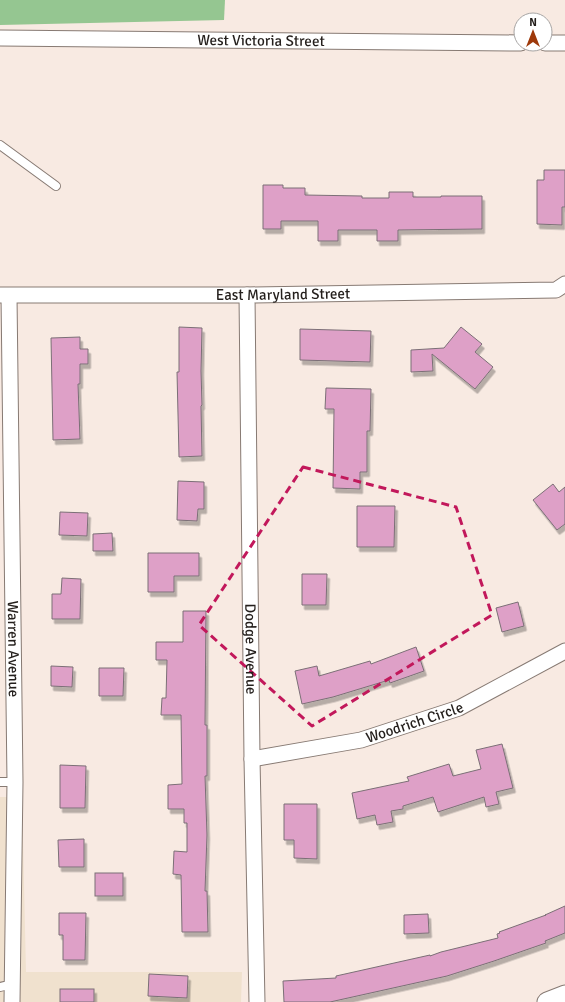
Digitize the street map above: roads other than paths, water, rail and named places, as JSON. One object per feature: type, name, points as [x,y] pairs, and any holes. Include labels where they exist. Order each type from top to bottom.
[{"type":"street","name":"West Victoria Street","points":[[0,38],[513,43]]},
{"type":"street","points":[[553,43],[565,43]]},
{"type":"street","name":"East Maryland Street","points":[[5,295],[247,295],[556,290],[565,284]]},
{"type":"street","name":"Warren Avenue","points":[[5,295],[15,782],[6,985],[12,1002]]},
{"type":"street","name":"Dodge Avenue","points":[[247,295],[252,759],[257,1002]]},
{"type":"street","name":"Woodrich Circle","points":[[252,759],[361,740],[459,708],[565,651]]},
{"type":"street","points":[[547,1002],[565,995]]},
{"type":"lane","points":[[0,144],[56,186]]},
{"type":"lane","points":[[0,782],[15,782]]}]
